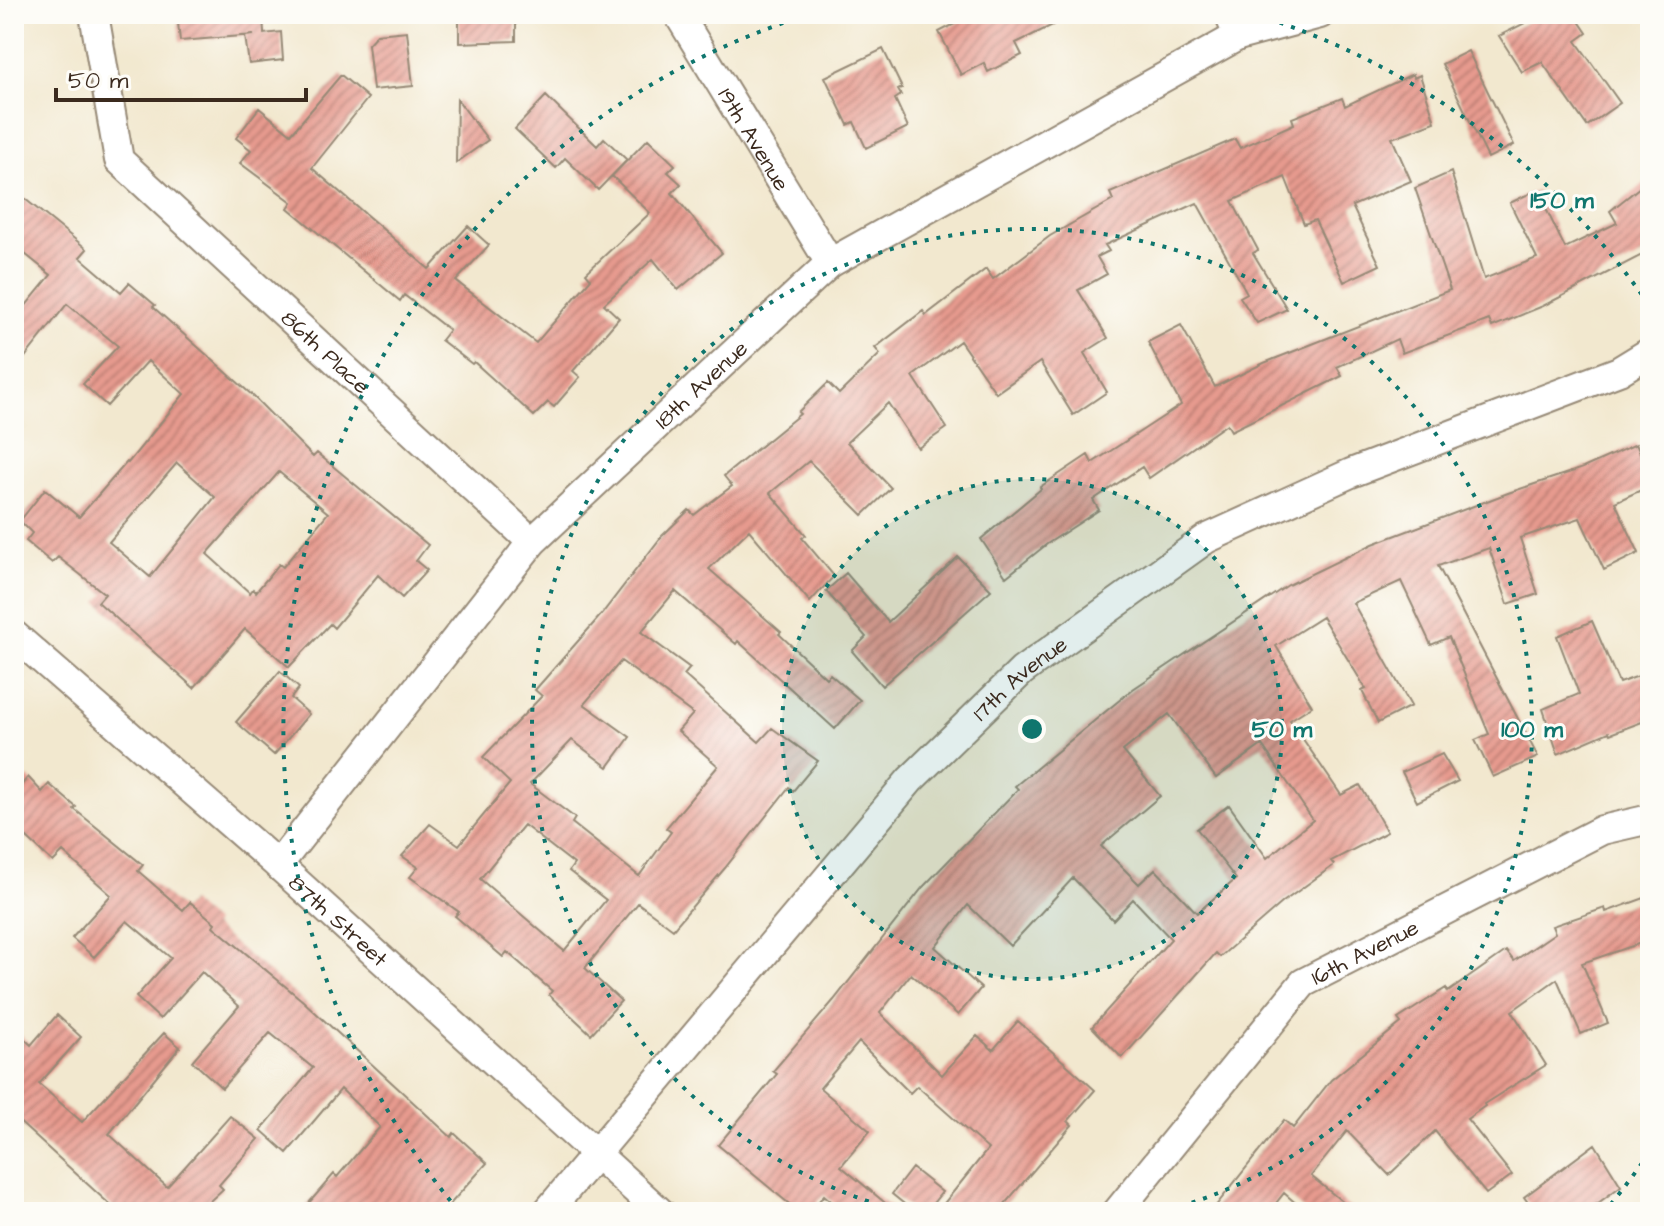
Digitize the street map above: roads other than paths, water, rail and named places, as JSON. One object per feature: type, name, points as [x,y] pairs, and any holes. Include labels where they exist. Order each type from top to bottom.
[{"type":"street","name":"86th Place","points":[[94,14],[119,160],[532,542]]},
{"type":"street","name":"19th Avenue","points":[[681,14],[830,263]]},
{"type":"street","name":"18th Avenue","points":[[278,865],[532,542],[830,263],[1233,25],[1320,14]]},
{"type":"street","name":"17th Avenue","points":[[547,1212],[910,780],[1022,671],[1206,539],[1351,473],[1619,371],[1650,352]]},
{"type":"street","name":"87th Street","points":[[14,635],[278,865],[660,1212]]},
{"type":"street","name":"16th Avenue","points":[[1117,1212],[1303,983],[1602,830],[1650,819]]}]
